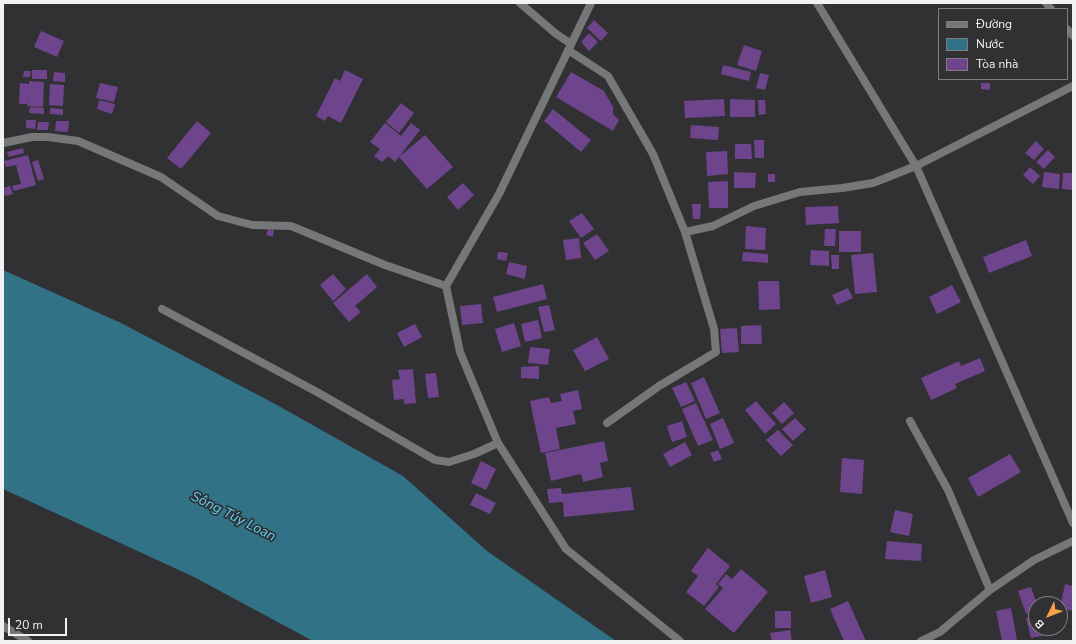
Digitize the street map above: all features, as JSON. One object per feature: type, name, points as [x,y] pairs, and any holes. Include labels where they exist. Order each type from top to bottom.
[{"type":"street","points":[[520,3],[570,47],[608,76],[653,154],[685,232],[714,329],[716,352],[659,386],[607,424]]},
{"type":"street","points":[[591,3],[499,194],[446,286],[460,352],[498,443],[566,549],[680,641]]},
{"type":"street","points":[[817,3],[916,166],[1073,523]]},
{"type":"street","points":[[685,232],[713,226],[754,206],[800,192],[873,183],[916,166],[1073,86]]},
{"type":"street","points":[[3,143],[32,137],[48,137],[78,141],[161,177],[218,216],[252,226],[291,226],[385,265],[446,286]]},
{"type":"street","points":[[162,309],[317,392],[435,460],[449,462],[474,454],[498,443]]},
{"type":"street","points":[[910,422],[948,490],[990,590]]},
{"type":"street","points":[[921,641],[940,632],[990,590],[1034,560],[1073,542]]},
{"type":"street","points":[[3,626],[28,641]]},
{"type":"water","name":"Sông Túy Loan","points":[[3,270],[121,323],[277,405],[403,476],[487,551],[616,641],[313,641],[194,577],[3,489]]},
{"type":"building","points":[[594,20],[608,33],[601,41],[587,28]]},
{"type":"building","points":[[41,31],[64,41],[57,57],[34,47]]},
{"type":"building","points":[[589,33],[598,42],[589,51],[581,42]]},
{"type":"building","points":[[744,45],[762,51],[756,71],[737,65]]},
{"type":"building","points":[[723,65],[751,72],[749,81],[721,74]]},
{"type":"building","points":[[32,70],[47,70],[47,79],[32,79]]},
{"type":"building","points":[[345,70],[363,79],[341,123],[328,116],[325,121],[316,116],[335,78],[340,81]]},
{"type":"building","points":[[24,71],[31,71],[30,77],[23,77]]},
{"type":"building","points":[[54,72],[65,73],[65,82],[53,81]]},
{"type":"building","points":[[571,72],[604,91],[613,107],[613,114],[619,120],[613,131],[556,97]]},
{"type":"building","points":[[760,73],[769,75],[765,90],[756,88]]},
{"type":"building","points":[[29,81],[44,82],[43,107],[27,106],[28,92],[27,104],[19,104],[20,83],[29,84]]},
{"type":"building","points":[[100,83],[118,87],[114,102],[96,98]]},
{"type":"building","points":[[981,83],[990,83],[990,90],[981,89]]},
{"type":"building","points":[[50,84],[64,85],[63,106],[49,105]]},
{"type":"building","points":[[724,99],[725,116],[685,118],[684,101]]},
{"type":"building","points":[[730,99],[755,100],[755,117],[730,117]]},
{"type":"building","points":[[99,100],[115,104],[112,114],[97,109]]},
{"type":"building","points":[[758,100],[765,100],[766,114],[759,115]]},
{"type":"building","points":[[401,103],[414,113],[399,133],[386,122]]},
{"type":"building","points":[[30,107],[44,108],[44,114],[29,113]]},
{"type":"building","points":[[50,108],[63,109],[63,115],[50,114]]},
{"type":"building","points":[[553,109],[591,140],[581,152],[544,121]]},
{"type":"building","points":[[26,120],[36,120],[35,129],[26,128]]},
{"type":"building","points":[[56,121],[69,121],[68,132],[55,131]]},
{"type":"building","points":[[197,121],[211,133],[181,169],[167,158]]},
{"type":"building","points":[[38,122],[49,122],[48,130],[37,130]]},
{"type":"building","points":[[385,123],[401,136],[411,123],[420,130],[395,162],[388,156],[382,162],[374,156],[380,149],[370,142]]},
{"type":"building","points":[[691,125],[719,127],[718,140],[690,138]]},
{"type":"building","points":[[425,135],[453,167],[427,189],[399,157]]},
{"type":"building","points":[[754,140],[764,140],[764,158],[755,158]]},
{"type":"building","points":[[1036,141],[1044,149],[1034,160],[1025,153]]},
{"type":"building","points":[[735,144],[751,144],[752,159],[735,159]]},
{"type":"building","points":[[23,148],[24,153],[9,157],[7,152]]},
{"type":"building","points":[[1048,150],[1055,157],[1044,169],[1036,162]]},
{"type":"building","points":[[727,151],[728,174],[707,176],[706,152]]},
{"type":"building","points":[[28,155],[36,185],[14,191],[12,186],[21,184],[16,165],[6,167],[4,161]]},
{"type":"building","points":[[38,160],[44,179],[38,181],[32,162]]},
{"type":"building","points":[[1030,167],[1040,176],[1033,184],[1023,175]]},
{"type":"building","points":[[734,172],[756,173],[755,188],[734,188]]},
{"type":"building","points":[[1044,172],[1060,174],[1059,189],[1042,187]]},
{"type":"building","points":[[1063,173],[1073,173],[1073,190],[1062,189]]},
{"type":"building","points":[[768,174],[775,174],[775,182],[768,182]]},
{"type":"building","points":[[728,181],[728,208],[709,208],[708,182]]},
{"type":"building","points":[[463,183],[474,195],[458,210],[447,197]]},
{"type":"building","points":[[10,186],[13,194],[5,196],[3,188]]},
{"type":"building","points":[[692,204],[701,204],[700,219],[693,219]]},
{"type":"building","points":[[838,206],[839,223],[806,225],[805,207]]},
{"type":"building","points":[[582,213],[594,229],[581,238],[569,221]]},
{"type":"building","points":[[746,226],[766,228],[765,250],[745,249]]},
{"type":"building","points":[[268,229],[274,230],[273,237],[266,235]]},
{"type":"building","points":[[825,229],[836,229],[835,246],[824,246]]},
{"type":"building","points":[[839,231],[861,231],[861,252],[839,252]]},
{"type":"building","points":[[597,234],[609,251],[595,260],[583,243]]},
{"type":"building","points":[[579,238],[581,258],[566,260],[563,240]]},
{"type":"building","points":[[1026,240],[1032,256],[989,273],[983,257]]},
{"type":"building","points":[[811,250],[829,251],[829,266],[810,265]]},
{"type":"building","points":[[498,252],[508,253],[506,261],[497,259]]},
{"type":"building","points":[[743,252],[768,254],[768,263],[742,261]]},
{"type":"building","points":[[873,253],[877,292],[855,294],[851,255]]},
{"type":"building","points":[[831,255],[839,255],[839,269],[832,269]]},
{"type":"building","points":[[509,262],[527,266],[525,279],[506,274]]},
{"type":"building","points":[[333,274],[346,289],[333,301],[320,285]]},
{"type":"building","points":[[367,274],[377,287],[355,306],[361,312],[349,322],[333,303]]},
{"type":"building","points":[[758,281],[779,281],[780,309],[759,310]]},
{"type":"building","points":[[543,284],[547,299],[497,312],[493,297]]},
{"type":"building","points":[[952,285],[961,302],[937,314],[929,297]]},
{"type":"building","points":[[848,288],[853,298],[837,305],[832,295]]},
{"type":"building","points":[[481,304],[483,323],[462,325],[460,306]]},
{"type":"building","points":[[549,305],[555,330],[544,332],[538,307]]},
{"type":"building","points":[[538,320],[542,338],[525,342],[521,324]]},
{"type":"building","points":[[514,323],[521,346],[502,352],[495,329]]},
{"type":"building","points":[[415,324],[422,337],[404,347],[397,333]]},
{"type":"building","points":[[761,325],[762,344],[741,344],[741,326]]},
{"type":"building","points":[[737,328],[739,352],[722,353],[720,329]]},
{"type":"building","points":[[597,337],[609,359],[585,371],[573,350]]},
{"type":"building","points":[[530,347],[550,349],[548,365],[528,363]]},
{"type":"building","points":[[980,358],[985,371],[955,384],[957,388],[931,400],[921,378],[959,361],[961,366]]},
{"type":"building","points":[[539,366],[539,379],[521,378],[521,367]]},
{"type":"building","points":[[413,369],[416,403],[404,404],[404,399],[394,400],[392,380],[400,379],[398,370]]},
{"type":"building","points":[[436,373],[439,397],[428,398],[425,374]]},
{"type":"building","points":[[704,377],[720,413],[706,419],[691,383]]},
{"type":"building","points":[[686,382],[695,401],[681,407],[672,388]]},
{"type":"building","points":[[578,390],[582,409],[573,411],[576,424],[556,428],[560,449],[541,453],[530,401],[549,397],[551,403],[562,401],[560,394]]},
{"type":"building","points":[[756,401],[776,424],[765,434],[745,410]]},
{"type":"building","points":[[784,402],[794,413],[782,424],[772,413]]},
{"type":"building","points":[[696,403],[713,440],[698,446],[682,409]]},
{"type":"building","points":[[723,418],[734,443],[720,449],[710,424]]},
{"type":"building","points":[[795,418],[806,429],[793,441],[782,429]]},
{"type":"building","points":[[682,421],[687,437],[672,442],[667,426]]},
{"type":"building","points":[[778,430],[793,445],[781,456],[766,440]]},
{"type":"building","points":[[604,441],[608,461],[600,463],[603,477],[583,482],[581,474],[551,481],[545,453]]},
{"type":"building","points":[[685,442],[692,455],[670,467],[663,454]]},
{"type":"building","points":[[718,450],[722,459],[714,462],[710,453]]},
{"type":"building","points":[[1010,454],[1021,472],[978,497],[968,478]]},
{"type":"building","points":[[842,458],[864,460],[862,494],[840,492]]},
{"type":"building","points":[[481,461],[496,469],[486,490],[471,483]]},
{"type":"building","points":[[631,487],[634,510],[564,517],[563,502],[549,503],[547,489],[561,488],[562,494]]},
{"type":"building","points":[[476,493],[496,503],[490,514],[470,505]]},
{"type":"building","points":[[895,510],[913,514],[909,536],[890,532]]},
{"type":"building","points":[[887,541],[922,544],[921,561],[885,559]]},
{"type":"building","points":[[708,548],[730,566],[716,584],[719,587],[704,606],[686,592],[698,576],[691,571]]},
{"type":"building","points":[[741,569],[768,592],[734,633],[705,609],[723,588],[718,584],[726,574],[732,579]]},
{"type":"building","points":[[825,570],[832,597],[811,603],[804,576]]},
{"type":"building","points":[[1065,584],[1073,586],[1073,611],[1068,610],[1068,596],[1062,596]]},
{"type":"building","points":[[1031,587],[1034,596],[1028,596],[1028,613],[1026,614],[1018,591]]},
{"type":"building","points":[[848,601],[866,641],[844,641],[830,609]]},
{"type":"building","points":[[1011,608],[1017,640],[1002,641],[996,611]]},
{"type":"building","points":[[775,611],[791,611],[791,628],[775,628]]},
{"type":"building","points":[[790,630],[792,641],[772,641],[770,633]]},
{"type":"building","points":[[1030,636],[1041,636],[1031,638]]}]
